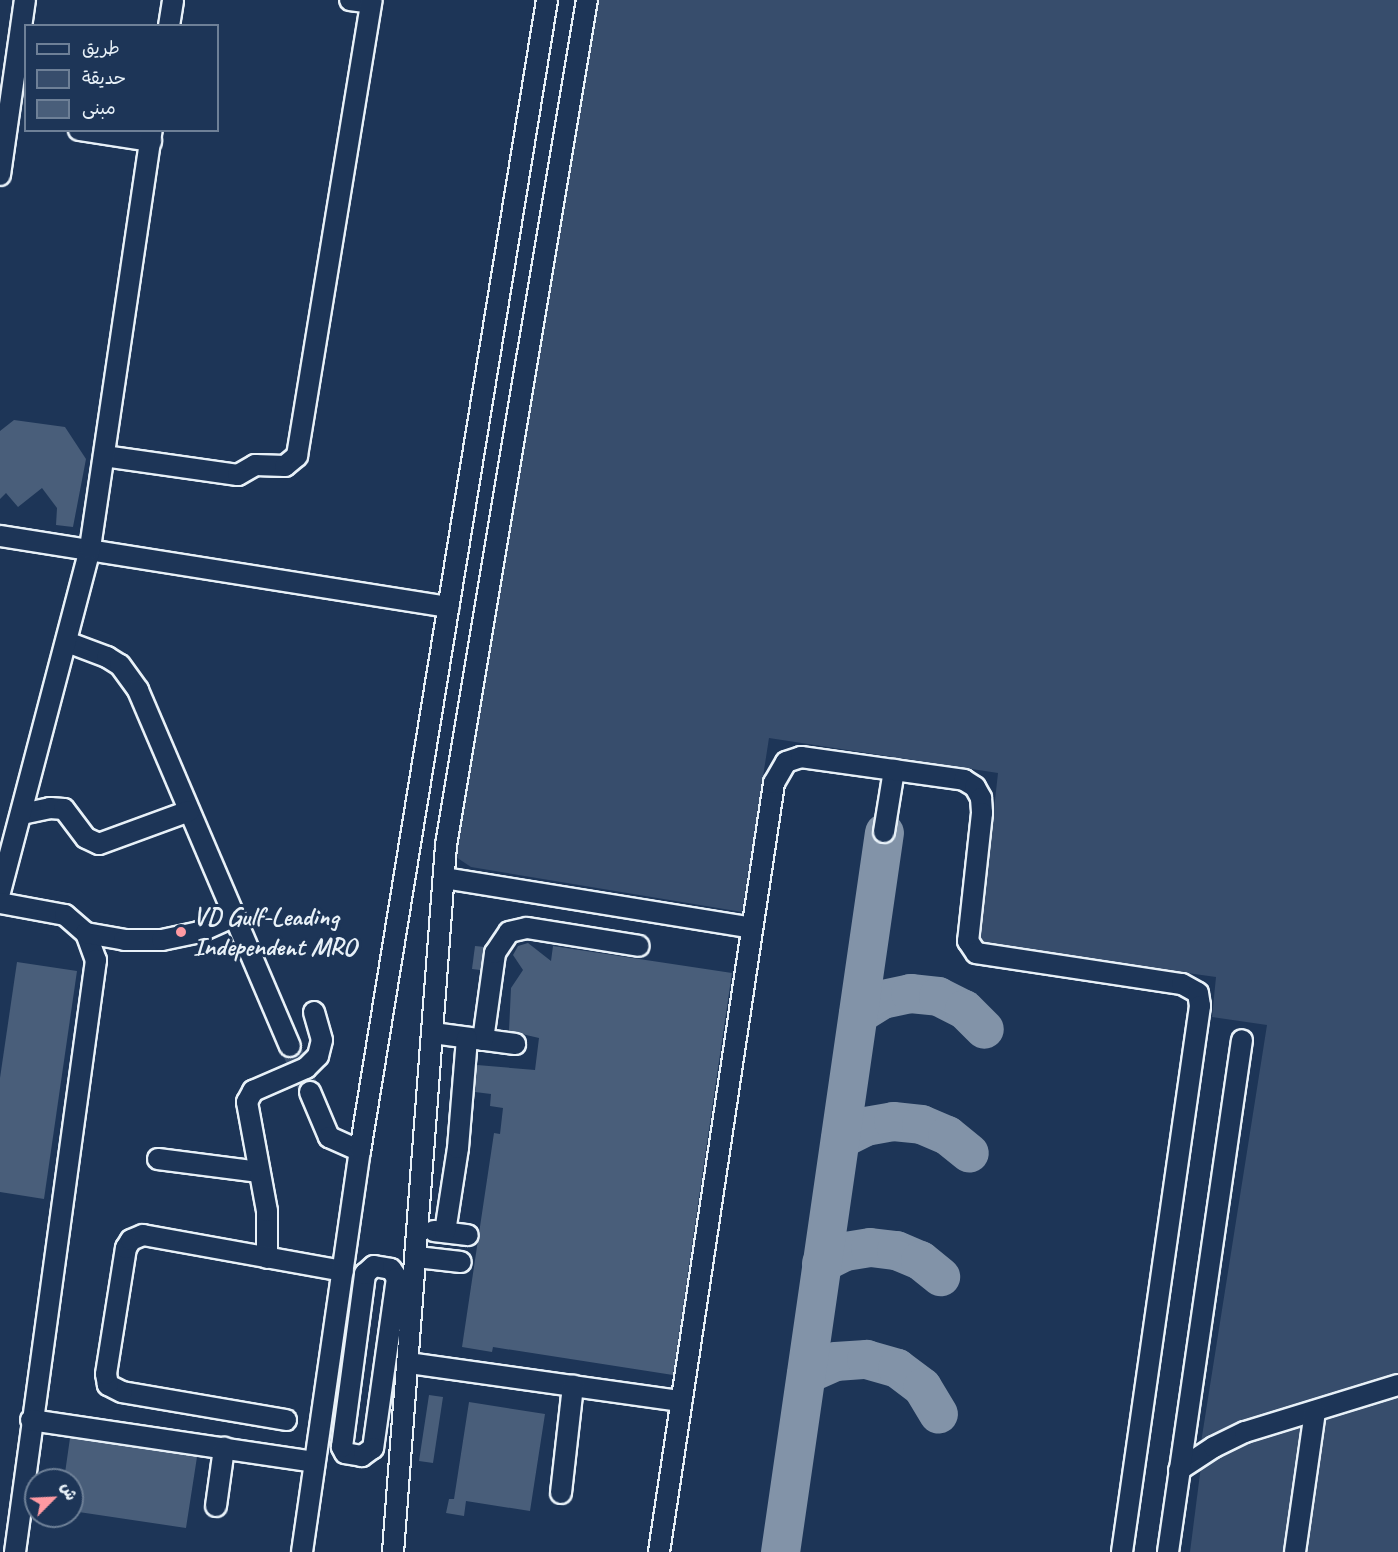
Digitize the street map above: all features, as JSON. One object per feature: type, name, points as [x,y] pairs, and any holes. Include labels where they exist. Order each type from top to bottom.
[{"type":"lane","points":[[0,175],[17,121],[20,73],[10,38],[25,0]]},
{"type":"lane","points":[[169,24],[173,0]]},
{"type":"lane","points":[[104,456],[235,476],[255,465],[285,466],[297,456],[372,2],[350,0]]},
{"type":"lane","points":[[302,1552],[360,1151],[547,0]]},
{"type":"lane","points":[[393,1552],[450,816],[586,0]]},
{"type":"lane","points":[[0,892],[90,548],[151,136],[103,132]]},
{"type":"lane","points":[[0,536],[90,548],[448,607]]},
{"type":"lane","points":[[67,642],[107,657],[130,677],[290,1046]]},
{"type":"lane","points":[[659,1552],[774,783],[780,768],[801,757],[964,780],[979,792],[982,813],[968,933],[976,953],[1188,985],[1201,999],[1122,1552]]},
{"type":"lane","points":[[884,832],[894,770]]},
{"type":"lane","points":[[22,814],[50,808],[64,809],[86,838],[99,844],[189,811]]},
{"type":"lane","points":[[444,878],[752,928]]},
{"type":"lane","points":[[0,903],[51,910],[65,915],[86,933],[96,960],[96,974],[31,1420],[15,1552]]},
{"type":"lane","points":[[86,933],[124,940],[162,940],[199,932],[233,917]]},
{"type":"lane","points":[[445,1232],[475,1039],[495,953],[509,932],[526,928],[639,946]]},
{"type":"lane","points":[[267,1258],[268,1221],[248,1109],[249,1096],[306,1068],[318,1056],[322,1040],[314,1012]]},
{"type":"lane","points":[[433,1033],[515,1044]]},
{"type":"lane","points":[[1168,1552],[1242,1040]]},
{"type":"lane","points":[[310,1092],[332,1140],[360,1151]]},
{"type":"lane","points":[[425,1144],[458,1148]]},
{"type":"lane","points":[[158,1159],[259,1172]]},
{"type":"lane","points":[[419,1230],[468,1235]]},
{"type":"lane","points":[[286,1420],[112,1389],[106,1380],[126,1248],[131,1240],[143,1235],[343,1271]]},
{"type":"lane","points":[[417,1257],[461,1262]]},
{"type":"lane","points":[[31,1420],[224,1448],[315,1455],[343,1451],[366,1456],[373,1448],[398,1278],[386,1268],[374,1266],[366,1274],[343,1451]]},
{"type":"lane","points":[[409,1363],[681,1401]]},
{"type":"lane","points":[[1179,1470],[1229,1439],[1398,1385]]},
{"type":"lane","points":[[561,1493],[573,1386]]},
{"type":"lane","points":[[1295,1552],[1315,1411]]},
{"type":"lane","points":[[216,1506],[224,1448]]},
{"type":"green space","points":[[592,0],[1398,0],[1398,1377],[1200,1449],[1267,1025],[1212,1017],[1216,977],[979,944],[998,773],[769,738],[742,912],[471,867],[456,857],[453,848]]},
{"type":"green space","points":[[1398,1392],[1398,1552],[1300,1552],[1320,1419]]},
{"type":"green space","points":[[1308,1422],[1288,1552],[1190,1552],[1201,1466],[1234,1442]]},
{"type":"building","points":[[14,420],[65,427],[86,459],[73,527],[56,525],[57,508],[42,488],[18,507],[6,493],[0,499],[0,431]]},
{"type":"building","points":[[528,943],[551,961],[553,946],[732,973],[673,1375],[493,1347],[492,1352],[462,1347],[494,1133],[500,1134],[503,1108],[490,1106],[491,1094],[475,1092],[477,1065],[535,1070],[539,1038],[509,1031],[511,988],[523,970],[513,955],[518,946]]},
{"type":"building","points":[[475,946],[485,947],[480,970],[472,969]]},
{"type":"building","points":[[17,962],[77,971],[44,1199],[0,1192],[0,1078]]},
{"type":"building","points":[[429,1395],[443,1397],[433,1463],[419,1461]]},
{"type":"building","points":[[469,1402],[545,1414],[530,1511],[466,1501],[464,1516],[446,1513],[449,1499],[454,1499]]},
{"type":"building","points":[[70,1438],[197,1457],[186,1528],[84,1513],[84,1468],[66,1468]]},
{"type":"taxiway","points":[[780,1552],[884,832]]},
{"type":"taxiway","points":[[858,1014],[882,999],[910,993],[938,996],[964,1009],[984,1029]]},
{"type":"taxiway","points":[[840,1139],[865,1126],[893,1121],[921,1124],[947,1135],[969,1153]]},
{"type":"taxiway","points":[[821,1263],[845,1251],[870,1247],[896,1250],[920,1260],[940,1276]]},
{"type":"taxiway","points":[[806,1374],[835,1361],[866,1359],[897,1368],[922,1387],[938,1414]]},
{"type":"tunnel","points":[[290,1046],[310,1092]]},
{"type":"place","name":"VD Gulf-Leading Independent MRO","points":[[181,932]]}]
